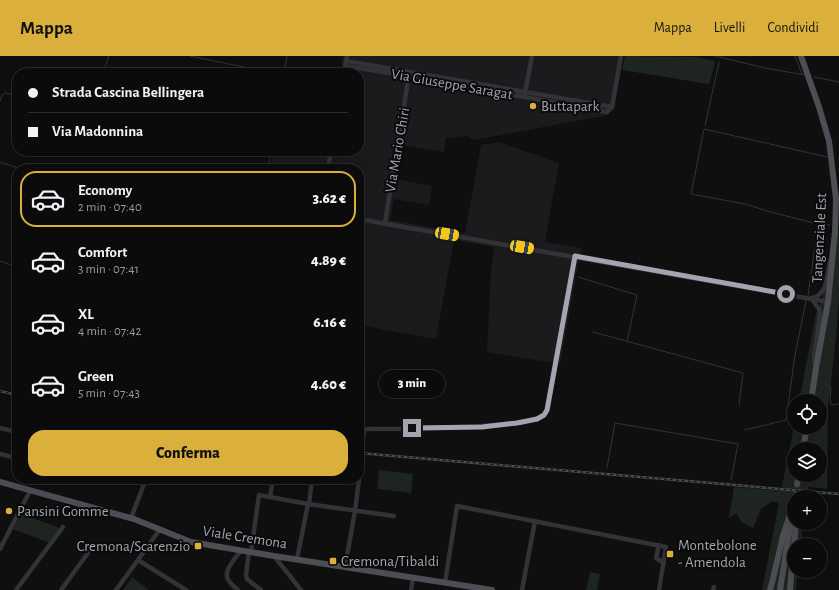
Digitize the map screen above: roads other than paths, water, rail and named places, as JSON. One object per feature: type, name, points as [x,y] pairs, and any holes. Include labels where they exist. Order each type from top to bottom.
[{"type":"main road","name":"Tangenziale Est","points":[[801,56],[820,107],[829,141],[836,199],[837,232],[833,253],[828,302],[812,394]]},
{"type":"main road","name":"Viale Cremona","points":[[0,482],[131,518],[192,542],[492,590]]},
{"type":"main road","points":[[770,590],[787,524]]},
{"type":"main road","points":[[780,590],[790,530]]},
{"type":"main road","points":[[790,590],[791,578]]},
{"type":"street","points":[[525,92],[532,56]]},
{"type":"street","points":[[612,107],[621,56]]},
{"type":"street","name":"Via Giuseppe Saragat","points":[[346,61],[607,112],[612,107]]},
{"type":"street","name":"Via Giuseppe Saragat","points":[[410,74],[612,107]]},
{"type":"street","name":"Via Mario Chiri","points":[[384,223],[410,74]]},
{"type":"street","points":[[364,220],[828,302]]},
{"type":"street","points":[[811,298],[822,294],[825,288],[830,260],[833,253]]},
{"type":"street","points":[[364,429],[482,427],[517,423],[537,419],[544,415],[547,410],[575,256]]},
{"type":"street","points":[[811,298],[819,308],[820,314],[814,357],[816,368]]},
{"type":"street","points":[[0,428],[12,431]]},
{"type":"street","points":[[0,454],[12,457]]},
{"type":"street","points":[[131,518],[144,484]]},
{"type":"street","points":[[270,497],[272,484]]},
{"type":"street","points":[[297,559],[311,484]]},
{"type":"street","points":[[345,566],[358,484]]},
{"type":"street","points":[[0,549],[30,491]]},
{"type":"street","points":[[261,590],[247,579],[246,575],[259,495],[308,504],[394,516]]},
{"type":"street","points":[[445,583],[457,506],[666,547],[659,590]]},
{"type":"street","points":[[522,590],[535,521]]},
{"type":"street","points":[[16,590],[63,527]]},
{"type":"street","points":[[116,590],[160,529]]},
{"type":"street","points":[[658,545],[656,558],[664,563]]},
{"type":"street","points":[[61,590],[94,546]]},
{"type":"street","points":[[238,590],[228,581],[226,575],[228,568],[241,550]]},
{"type":"street","points":[[274,556],[301,590]]},
{"type":"street","points":[[138,560],[186,590]]},
{"type":"street","points":[[411,590],[413,578]]},
{"type":"waterway","points":[[105,68],[109,56]]},
{"type":"waterway","points":[[190,56],[249,68]]},
{"type":"waterway","points":[[285,68],[287,56]]},
{"type":"waterway","points":[[715,56],[765,68],[805,75]]},
{"type":"waterway","points":[[795,56],[802,74]]},
{"type":"waterway","points":[[705,126],[719,62]]},
{"type":"waterway","points":[[814,77],[839,82]]},
{"type":"waterway","points":[[0,101],[2,95],[5,93],[12,94]]},
{"type":"waterway","points":[[827,157],[704,129],[691,194],[745,204],[818,224],[830,225]]},
{"type":"waterway","points":[[269,164],[270,156]]},
{"type":"waterway","points":[[0,162],[12,166]]},
{"type":"waterway","points":[[808,296],[818,225]]},
{"type":"waterway","points":[[0,261],[12,265]]},
{"type":"waterway","points":[[578,277],[637,295],[627,342]]},
{"type":"waterway","points":[[745,430],[786,420],[795,355],[806,301]]},
{"type":"waterway","points":[[593,332],[743,373],[739,405]]},
{"type":"waterway","points":[[830,386],[831,405],[839,404]]},
{"type":"waterway","points":[[607,468],[615,423],[738,444],[731,480]]},
{"type":"tunnel","points":[[796,490],[797,484]]},
{"type":"railway","points":[[0,391],[12,394]]},
{"type":"railway","points":[[364,453],[839,494]]},
{"type":"place","name":"Buttapark","points":[[533,106]]},
{"type":"place","name":"Pansini Gomme","points":[[9,511]]},
{"type":"place","name":"Cremona/Scarenzio","points":[[198,546]]},
{"type":"place","name":"Montebolone - Amendola","points":[[670,554]]},
{"type":"place","name":"Cremona/Tibaldi","points":[[333,561]]}]
